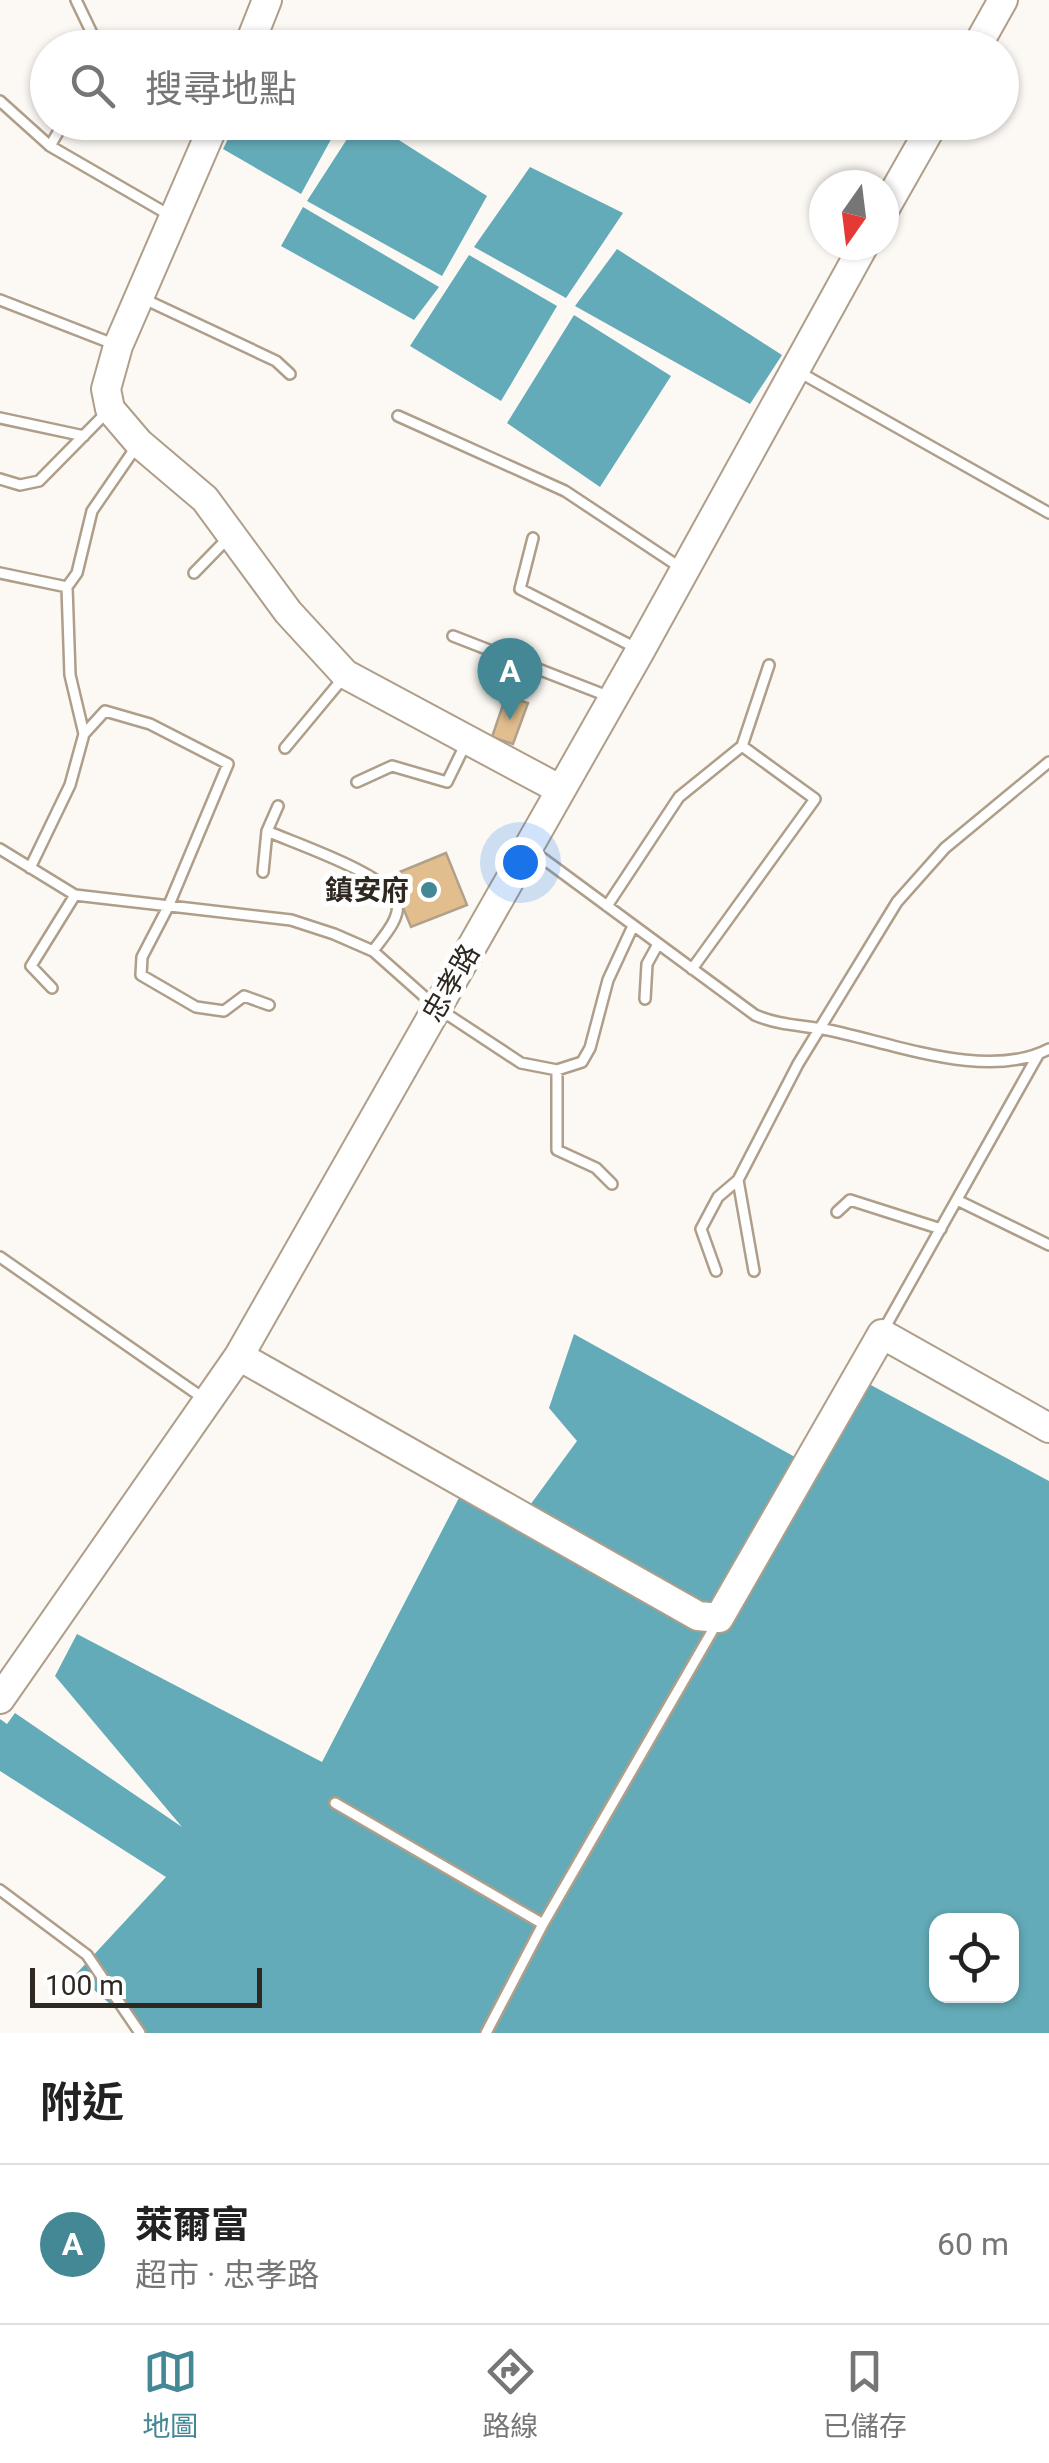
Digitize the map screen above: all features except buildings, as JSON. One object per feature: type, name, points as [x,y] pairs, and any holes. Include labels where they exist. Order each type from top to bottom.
[{"type":"street","points":[[256,30],[268,0]]},
{"type":"street","points":[[986,30],[1003,0]]},
{"type":"street","points":[[207,140],[118,346],[106,390],[110,410],[139,443],[205,499],[288,612],[346,674],[561,790]]},
{"type":"street","points":[[899,184],[924,140]]},
{"type":"street","name":"忠孝路","points":[[0,1699],[239,1356],[640,651],[856,260]]},
{"type":"street","points":[[239,1356],[698,1616],[720,1618],[882,1334],[1049,1428]]},
{"type":"lane","points":[[76,0],[90,30]]},
{"type":"lane","points":[[0,101],[30,128]]},
{"type":"lane","points":[[43,140],[174,218]]},
{"type":"lane","points":[[50,146],[54,140]]},
{"type":"lane","points":[[141,297],[276,361],[290,374]]},
{"type":"lane","points":[[0,300],[118,346]]},
{"type":"lane","points":[[794,369],[1049,513]]},
{"type":"lane","points":[[0,479],[20,485],[40,481],[110,410]]},
{"type":"lane","points":[[398,416],[566,490],[683,570]]},
{"type":"lane","points":[[0,418],[84,436]]},
{"type":"lane","points":[[84,734],[70,675],[67,586],[77,573],[92,511],[139,443]]},
{"type":"lane","points":[[194,573],[232,535]]},
{"type":"lane","points":[[532,538],[520,589],[640,651]]},
{"type":"lane","points":[[0,573],[67,586]]},
{"type":"lane","points":[[453,636],[613,698]]},
{"type":"lane","points":[[606,906],[678,797],[742,746],[769,665]]},
{"type":"lane","points":[[286,748],[346,674]]},
{"type":"lane","points":[[30,868],[70,785],[84,734],[105,711],[150,724],[228,764],[168,908],[142,957],[141,975],[196,1007],[224,1012],[244,996],[269,1005]]},
{"type":"lane","points":[[357,782],[392,766],[448,782],[467,740]]},
{"type":"lane","points":[[692,969],[816,798],[742,746]]},
{"type":"lane","points":[[716,1271],[702,1229],[718,1197],[738,1180],[897,902],[945,848],[1049,762]]},
{"type":"lane","points":[[263,872],[267,831],[278,806]]},
{"type":"lane","points":[[267,831],[386,884],[398,904],[394,920],[372,951]]},
{"type":"lane","points":[[528,847],[755,1015],[778,1025],[821,1029],[947,1058],[992,1061],[1038,1055],[1049,1049]]},
{"type":"lane","points":[[0,850],[76,895],[292,920],[372,951],[436,1007],[522,1063],[557,1070],[582,1062],[590,1048],[608,980],[633,926]]},
{"type":"lane","points":[[52,988],[31,966],[76,895]]},
{"type":"lane","points":[[644,999],[647,964],[658,944]]},
{"type":"lane","points":[[882,1334],[1038,1055]]},
{"type":"lane","points":[[557,1070],[557,1150],[596,1168],[612,1184]]},
{"type":"lane","points":[[738,1180],[754,1271]]},
{"type":"lane","points":[[838,1212],[850,1200],[941,1228]]},
{"type":"lane","points":[[957,1200],[1049,1245]]},
{"type":"lane","points":[[0,1257],[208,1401]]},
{"type":"lane","points":[[486,2033],[544,1924],[720,1618]]},
{"type":"lane","points":[[335,1803],[544,1924]]},
{"type":"lane","points":[[0,1890],[87,1955],[140,2033]]},
{"type":"water","points":[[227,140],[331,140],[301,194],[223,149]]},
{"type":"water","points":[[346,140],[399,140],[487,196],[442,276],[307,201]]},
{"type":"water","points":[[530,167],[623,213],[566,298],[474,247]]},
{"type":"water","points":[[303,207],[439,287],[414,320],[281,246]]},
{"type":"water","points":[[617,249],[782,355],[750,404],[575,306]]},
{"type":"water","points":[[469,255],[557,306],[501,401],[410,346]]},
{"type":"water","points":[[574,315],[671,376],[600,487],[507,423]]},
{"type":"water","points":[[574,1334],[804,1462],[856,1377],[1049,1481],[1049,2033],[143,2033],[76,1974],[166,1877],[0,1771],[0,1719],[7,1724],[15,1713],[182,1827],[55,1676],[77,1634],[322,1762],[462,1492],[522,1516],[577,1441],[549,1408]]},
{"type":"place","name":"萊爾富","points":[[510,720]]},
{"type":"place","name":"鎮安府","points":[[429,890]]}]
